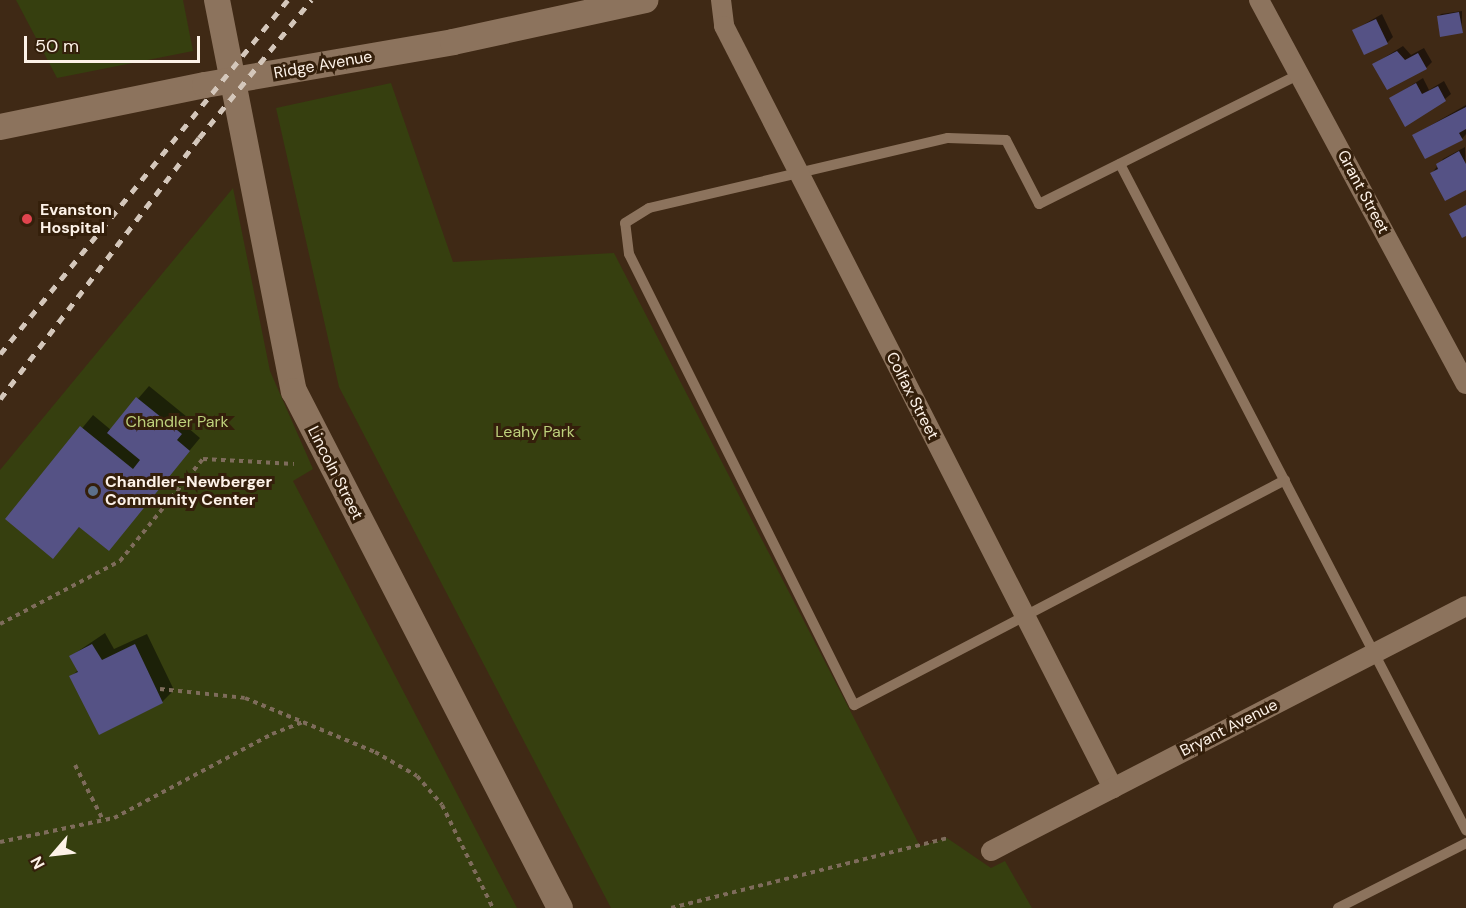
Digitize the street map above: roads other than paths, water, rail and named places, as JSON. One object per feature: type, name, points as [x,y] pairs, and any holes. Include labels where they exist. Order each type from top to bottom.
[{"type":"street","name":"Lincoln Street","points":[[217,0],[294,391],[560,908]]},
{"type":"street","name":"Ridge Avenue","points":[[0,126],[233,80],[453,42],[645,0]]},
{"type":"street","name":"Colfax Street","points":[[721,0],[724,26],[796,171],[1113,788]]},
{"type":"street","name":"Grant Street","points":[[1259,0],[1466,384]]},
{"type":"street","name":"Bryant Avenue","points":[[992,851],[1466,606]]},
{"type":"lane","points":[[1284,480],[854,705],[625,238],[624,223],[636,213],[796,171],[948,138],[1006,140],[1039,204],[1300,74]]},
{"type":"lane","points":[[1120,164],[1466,830]]},
{"type":"lane","points":[[1338,908],[1466,843]]},
{"type":"railway","points":[[0,354],[288,0]]},
{"type":"railway","points":[[0,399],[199,138],[311,0]]},
{"type":"place","name":"Evanston Hospital","points":[[27,219]]},
{"type":"place","name":"Chandler-Newberger Community Center","points":[[93,491]]},
{"type":"park label","name":"Chandler Park","points":[[177,422]]},
{"type":"park label","name":"Leahy Park","points":[[535,432]]}]
